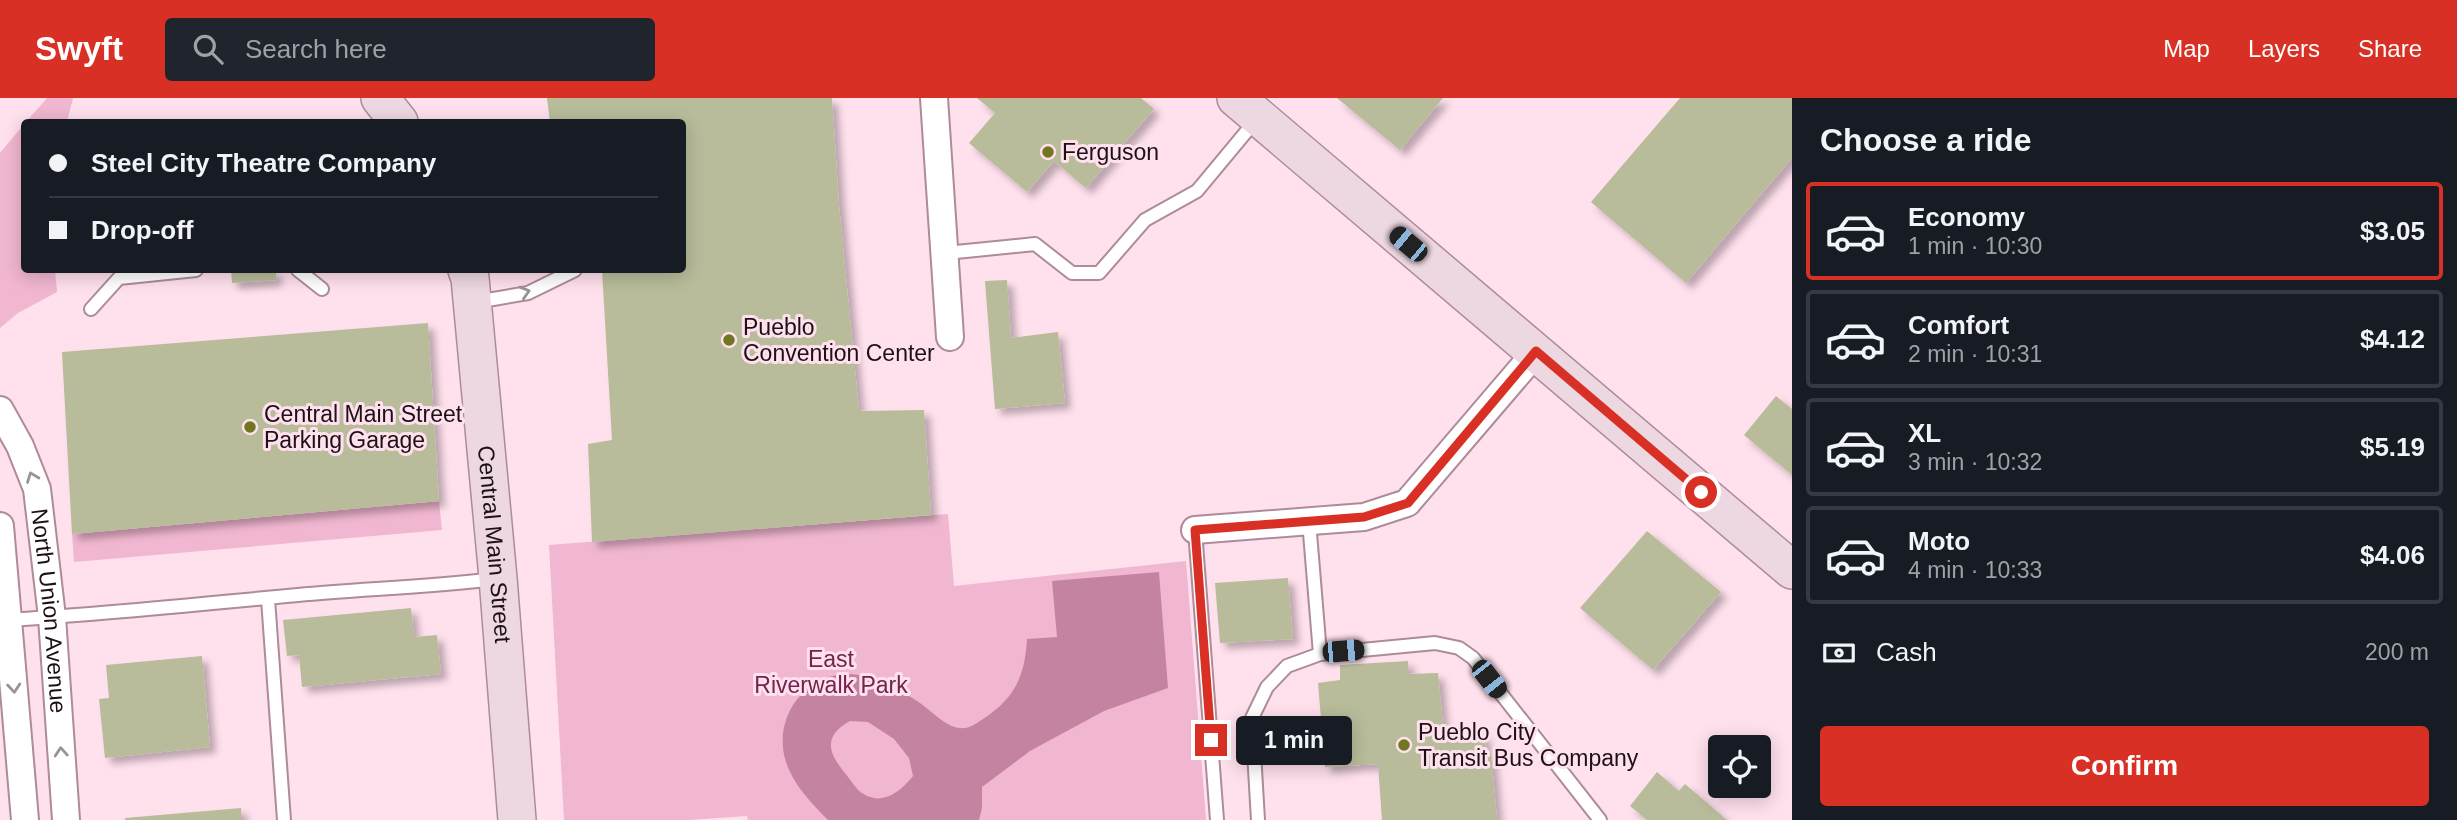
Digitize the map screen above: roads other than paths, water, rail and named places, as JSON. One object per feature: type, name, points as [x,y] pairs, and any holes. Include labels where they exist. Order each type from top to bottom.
[{"type":"main road","points":[[380,98],[397,119]]},
{"type":"main road","points":[[1247,108],[1792,570]]},
{"type":"main road","name":"Central Main Street","points":[[469,286],[498,578],[517,820]]},
{"type":"street","points":[[934,98],[950,337]]},
{"type":"street","points":[[1195,530],[1364,517],[1408,503],[1536,351]]},
{"type":"street","name":"North Union Avenue","points":[[0,410],[20,446],[37,489],[52,617],[66,820]]},
{"type":"street","name":"North Union Avenue","points":[[0,526],[4,620],[25,820]]},
{"type":"lane","points":[[946,253],[1035,244],[1072,273],[1099,273],[1144,220],[1197,191],[1247,108]]},
{"type":"lane","points":[[91,309],[119,278],[167,273]]},
{"type":"lane","points":[[302,273],[322,289]]},
{"type":"lane","points":[[469,286],[528,293],[569,273]]},
{"type":"lane","points":[[1309,521],[1320,654]]},
{"type":"lane","points":[[1195,530],[1217,820]]},
{"type":"lane","points":[[4,620],[434,586],[498,578]]},
{"type":"lane","points":[[268,600],[284,820]]},
{"type":"lane","points":[[1258,820],[1252,718],[1266,687],[1287,666],[1320,654],[1435,643],[1459,648],[1473,658],[1600,820]]},
{"type":"place","name":"Ferguson","points":[[1048,152]]},
{"type":"place","name":"Pueblo Convention Center","points":[[729,340]]},
{"type":"place","name":"Central Main Street Parking Garage","points":[[250,427]]},
{"type":"place","name":"Pueblo City Transit Bus Company","points":[[1404,745]]},
{"type":"park label","name":"East Riverwalk Park","points":[[831,672]]}]
